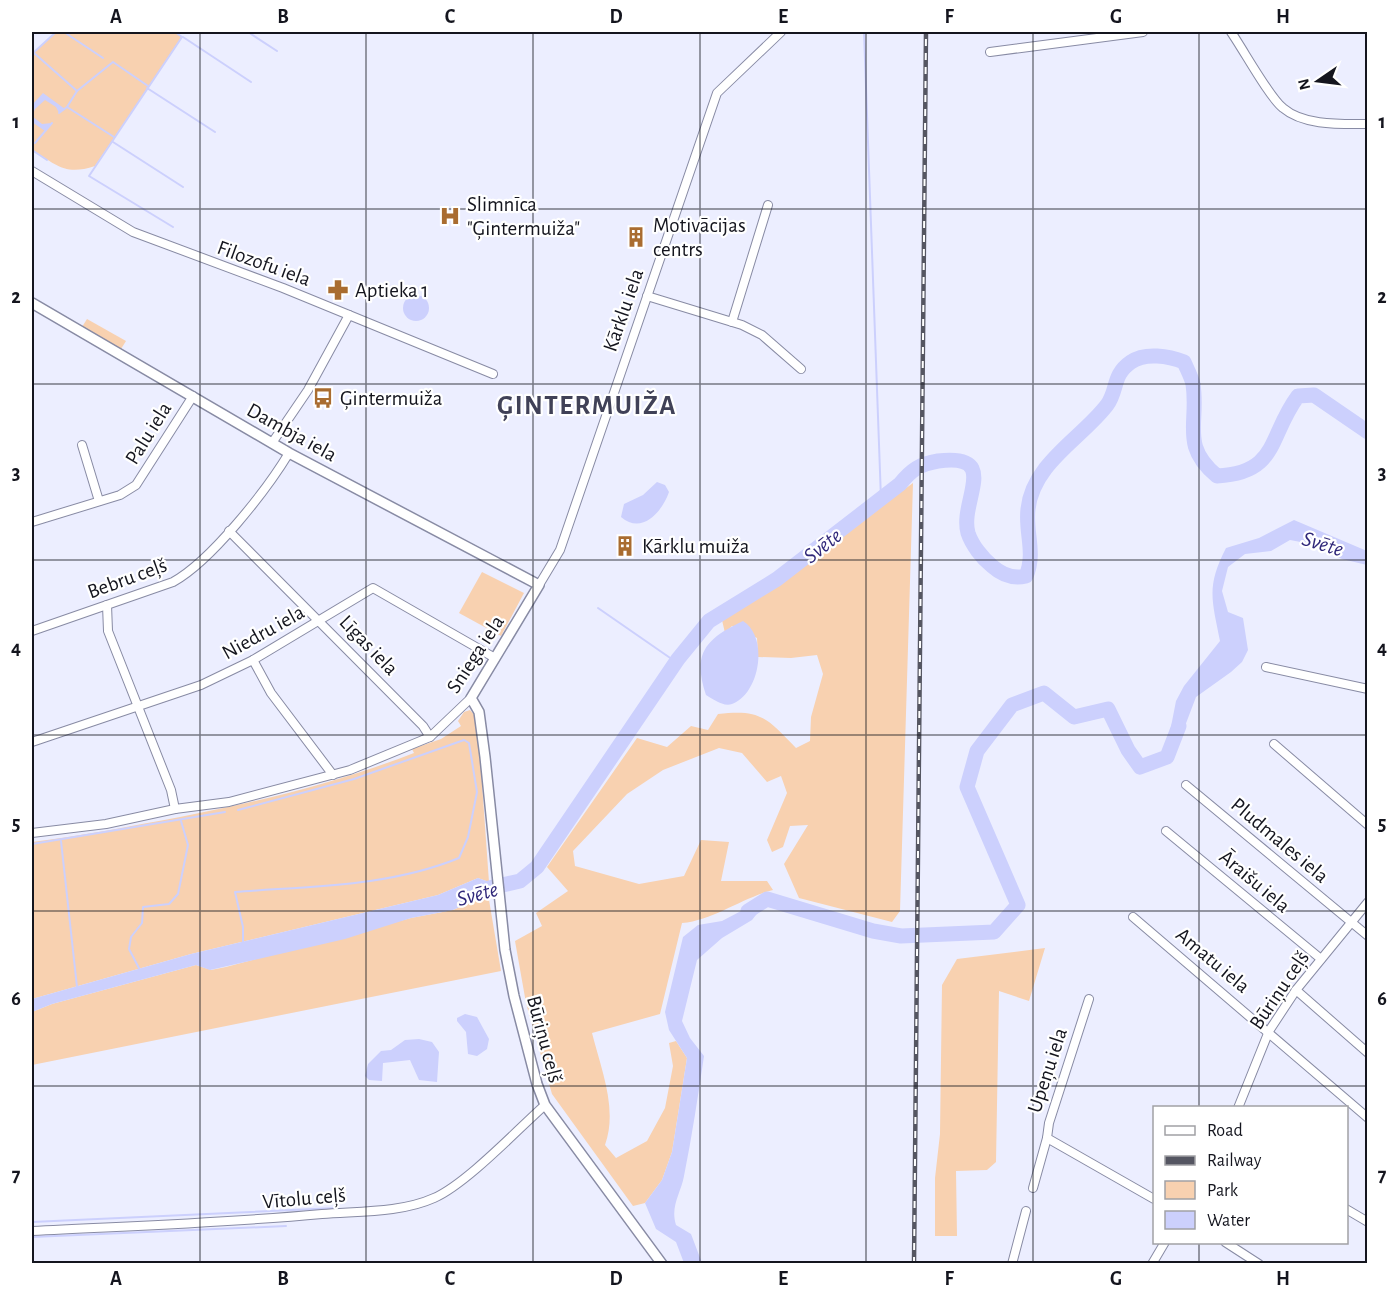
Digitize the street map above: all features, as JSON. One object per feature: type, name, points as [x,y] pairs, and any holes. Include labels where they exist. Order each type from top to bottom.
[{"type":"street","name":"Kārklu iela","points":[[539,585],[560,550],[717,93],[781,32]]},
{"type":"street","points":[[990,52],[1143,32]]},
{"type":"street","points":[[1232,32],[1282,108],[1303,118],[1321,122],[1368,124]]},
{"type":"street","name":"Filozofu iela","points":[[32,171],[133,232],[349,315],[493,374]]},
{"type":"street","points":[[732,322],[768,205]]},
{"type":"street","points":[[647,296],[732,322],[762,335],[801,369]]},
{"type":"street","name":"Dambja iela","points":[[32,303],[289,453],[539,585]]},
{"type":"street","points":[[272,443],[308,390],[349,315]]},
{"type":"street","name":"Palu iela","points":[[32,522],[120,495],[136,485],[193,396]]},
{"type":"street","points":[[82,445],[99,501]]},
{"type":"street","name":"Bebru ceļš","points":[[32,632],[181,577],[197,565],[228,531],[276,473],[289,453]]},
{"type":"street","name":"Līgas iela","points":[[228,531],[423,726],[430,737]]},
{"type":"street","name":"Sniega iela","points":[[32,833],[106,824],[175,809],[266,794],[333,775],[430,737],[471,698],[539,585]]},
{"type":"street","name":"Niedru iela","points":[[32,742],[201,685],[253,660],[373,588],[495,658]]},
{"type":"street","points":[[107,605],[108,631],[171,790],[175,809]]},
{"type":"street","points":[[253,660],[271,693],[333,775]]},
{"type":"street","points":[[1266,667],[1368,689]]},
{"type":"street","name":"Būriņu ceļš","points":[[471,698],[479,712],[514,996],[545,1105],[662,1263]]},
{"type":"street","points":[[1274,744],[1368,825]]},
{"type":"street","name":"Pludmales iela","points":[[1186,785],[1368,936]]},
{"type":"street","name":"Āraišu iela","points":[[1166,831],[1321,959]]},
{"type":"street","name":"Būriņu ceļš","points":[[1239,1106],[1269,1031],[1296,990],[1368,902]]},
{"type":"street","name":"Amatu iela","points":[[1133,917],[1368,1118]]},
{"type":"street","points":[[1296,990],[1368,1053]]},
{"type":"street","name":"Upeņu iela","points":[[1089,999],[1048,1123],[1047,1138],[1153,1198]]},
{"type":"street","name":"Vītolu ceļš","points":[[32,1231],[254,1220],[373,1210],[421,1202],[434,1198],[463,1179],[545,1105]]},
{"type":"street","points":[[1033,1188],[1047,1138]]},
{"type":"street","points":[[1348,1210],[1368,1222]]},
{"type":"street","points":[[1012,1263],[1026,1211]]},
{"type":"street","points":[[1152,1263],[1164,1244]]},
{"type":"street","points":[[1228,1244],[1259,1263]]},
{"type":"green space","points":[[56,32],[175,32],[182,37],[95,166],[85,169],[62,167],[32,150],[32,54]]},
{"type":"green space","points":[[87,319],[126,341],[121,349],[82,327]]},
{"type":"green space","points":[[913,483],[900,911],[892,922],[799,898],[784,864],[808,825],[790,826],[783,847],[772,852],[767,840],[787,793],[781,776],[767,782],[742,753],[719,748],[663,770],[627,794],[573,851],[575,866],[639,884],[684,876],[701,840],[729,842],[721,881],[767,881],[773,890],[705,918],[682,923],[660,1014],[592,1033],[609,1103],[609,1131],[605,1145],[616,1158],[647,1141],[665,1108],[673,1066],[669,1043],[676,1041],[687,1058],[672,1152],[662,1180],[645,1203],[633,1206],[552,1094],[526,1003],[515,941],[542,926],[536,913],[568,891],[547,867],[637,738],[667,747],[691,726],[708,730],[718,714],[744,713],[770,723],[796,748],[810,741],[811,717],[823,674],[817,655],[791,658],[758,657],[757,638],[732,626],[725,633],[722,620],[752,602]]},
{"type":"green space","points":[[482,572],[524,593],[501,636],[459,613]]},
{"type":"green space","points":[[470,710],[476,717],[479,742],[489,882],[478,878],[438,895],[191,954],[32,999],[32,842],[106,831],[210,811],[270,798],[327,782],[414,753],[412,749],[441,739],[461,726],[458,721],[464,712]]},
{"type":"green space","points":[[488,894],[501,971],[32,1065],[32,1012],[52,1004],[196,965],[211,970],[226,967],[411,918],[453,910]]},
{"type":"green space","points":[[1045,948],[1029,1001],[999,991],[996,1162],[987,1170],[956,1171],[957,1236],[935,1236],[935,1178],[940,1134],[942,985],[957,959]]},
{"type":"water","points":[[43,93],[65,109],[59,113],[56,107],[45,100],[35,109],[32,116],[32,105]]},
{"type":"water","points":[[32,116],[42,124],[52,123],[45,131],[32,122]]},
{"type":"water","points":[[416,295],[425,299],[429,308],[425,317],[416,321],[407,317],[403,308],[407,299]]},
{"type":"water","points":[[657,482],[665,485],[669,492],[662,507],[650,519],[636,524],[621,517],[624,504],[643,495]]},
{"type":"water","points":[[1294,520],[1367,551],[1367,565],[1342,559],[1306,543],[1290,540],[1271,551],[1245,554],[1228,567],[1222,591],[1228,612],[1243,618],[1248,650],[1242,662],[1231,672],[1196,697],[1177,747],[1168,742],[1176,701],[1184,686],[1220,641],[1212,594],[1216,573],[1226,548],[1259,538]]},
{"type":"water","points":[[743,621],[751,629],[756,639],[758,665],[755,678],[742,698],[732,704],[725,704],[706,695],[702,681],[702,658],[705,649],[719,634]]},
{"type":"water","points":[[478,878],[489,882],[491,890],[488,894],[453,910],[411,918],[345,939],[210,970],[196,965],[52,1004],[32,1012],[32,999],[191,954],[438,895]]},
{"type":"water","points":[[762,900],[767,901],[752,920],[722,938],[697,960],[682,1021],[690,1038],[704,1056],[683,1182],[674,1212],[676,1225],[691,1234],[702,1263],[684,1263],[676,1242],[656,1229],[645,1203],[662,1180],[672,1152],[687,1058],[669,1030],[665,1012],[683,937],[698,925],[722,921]]},
{"type":"water","points":[[465,1014],[477,1017],[489,1039],[487,1049],[477,1056],[468,1054],[466,1032],[457,1021],[457,1018]]},
{"type":"water","points":[[419,1039],[432,1042],[439,1052],[437,1082],[419,1080],[410,1060],[383,1063],[382,1081],[369,1080],[365,1076],[368,1064],[381,1051],[391,1050],[405,1040]]},
{"type":"waterway","points":[[32,54],[56,32]]},
{"type":"waterway","points":[[64,32],[103,58]]},
{"type":"waterway","points":[[173,227],[89,176],[182,37],[175,32]]},
{"type":"waterway","points":[[248,32],[277,51]]},
{"type":"waterway","points":[[864,32],[881,499]]},
{"type":"waterway","points":[[183,37],[251,82]]},
{"type":"waterway","points":[[34,53],[77,91]]},
{"type":"waterway","points":[[59,113],[67,107],[77,91],[113,62],[148,86]]},
{"type":"waterway","points":[[147,88],[215,132]]},
{"type":"waterway","points":[[67,107],[114,137]]},
{"type":"waterway","points":[[35,143],[52,123]]},
{"type":"waterway","points":[[113,142],[183,187]]},
{"type":"waterway","points":[[32,150],[47,160]]},
{"type":"waterway","name":"Svēte","points":[[472,892],[520,881],[537,867],[678,659],[709,621],[777,579],[921,466],[938,461],[957,460],[968,464],[973,472],[974,482],[967,520],[970,538],[988,563],[1008,576],[1021,577],[1026,576],[1029,567],[1028,509],[1039,478],[1060,452],[1107,405],[1121,372],[1137,359],[1157,356],[1184,362],[1193,384],[1195,444],[1198,454],[1217,476],[1252,468],[1262,460],[1270,450],[1288,411],[1298,396],[1314,395],[1368,432]]},
{"type":"waterway","points":[[598,608],[676,662]]},
{"type":"waterway","name":"Svēte","points":[[748,911],[767,899],[873,931],[901,936],[994,932],[1018,905],[967,787],[977,751],[1012,705],[1044,693],[1074,717],[1108,709],[1128,750],[1140,767],[1167,757],[1179,726]]},
{"type":"waterway","points":[[238,810],[354,779],[464,740],[469,743],[477,792],[468,837],[459,858],[432,868],[377,880],[235,892],[243,927],[243,946]]},
{"type":"waterway","points":[[32,844],[225,812]]},
{"type":"waterway","points":[[141,972],[129,949],[131,937],[142,923],[143,907],[169,904],[178,894],[188,845],[181,821]]},
{"type":"waterway","points":[[61,841],[77,987]]},
{"type":"waterway","points":[[32,1222],[337,1208]]},
{"type":"waterway","points":[[32,1237],[286,1226]]},
{"type":"railway","points":[[914,1264],[926,32]]},
{"type":"place","name":"Slimnīca \"Ģintermuiža\"","points":[[450,216]]},
{"type":"place","name":"Motivācijas centrs","points":[[636,237]]},
{"type":"place","name":"Aptieka 1","points":[[338,290]]},
{"type":"place","name":"Ģintermuiža","points":[[323,398]]},
{"type":"place","name":"Kārklu muiža","points":[[625,546]]},
{"type":"district","name":"ĢINTERMUIŽA","points":[[587,405]]}]
